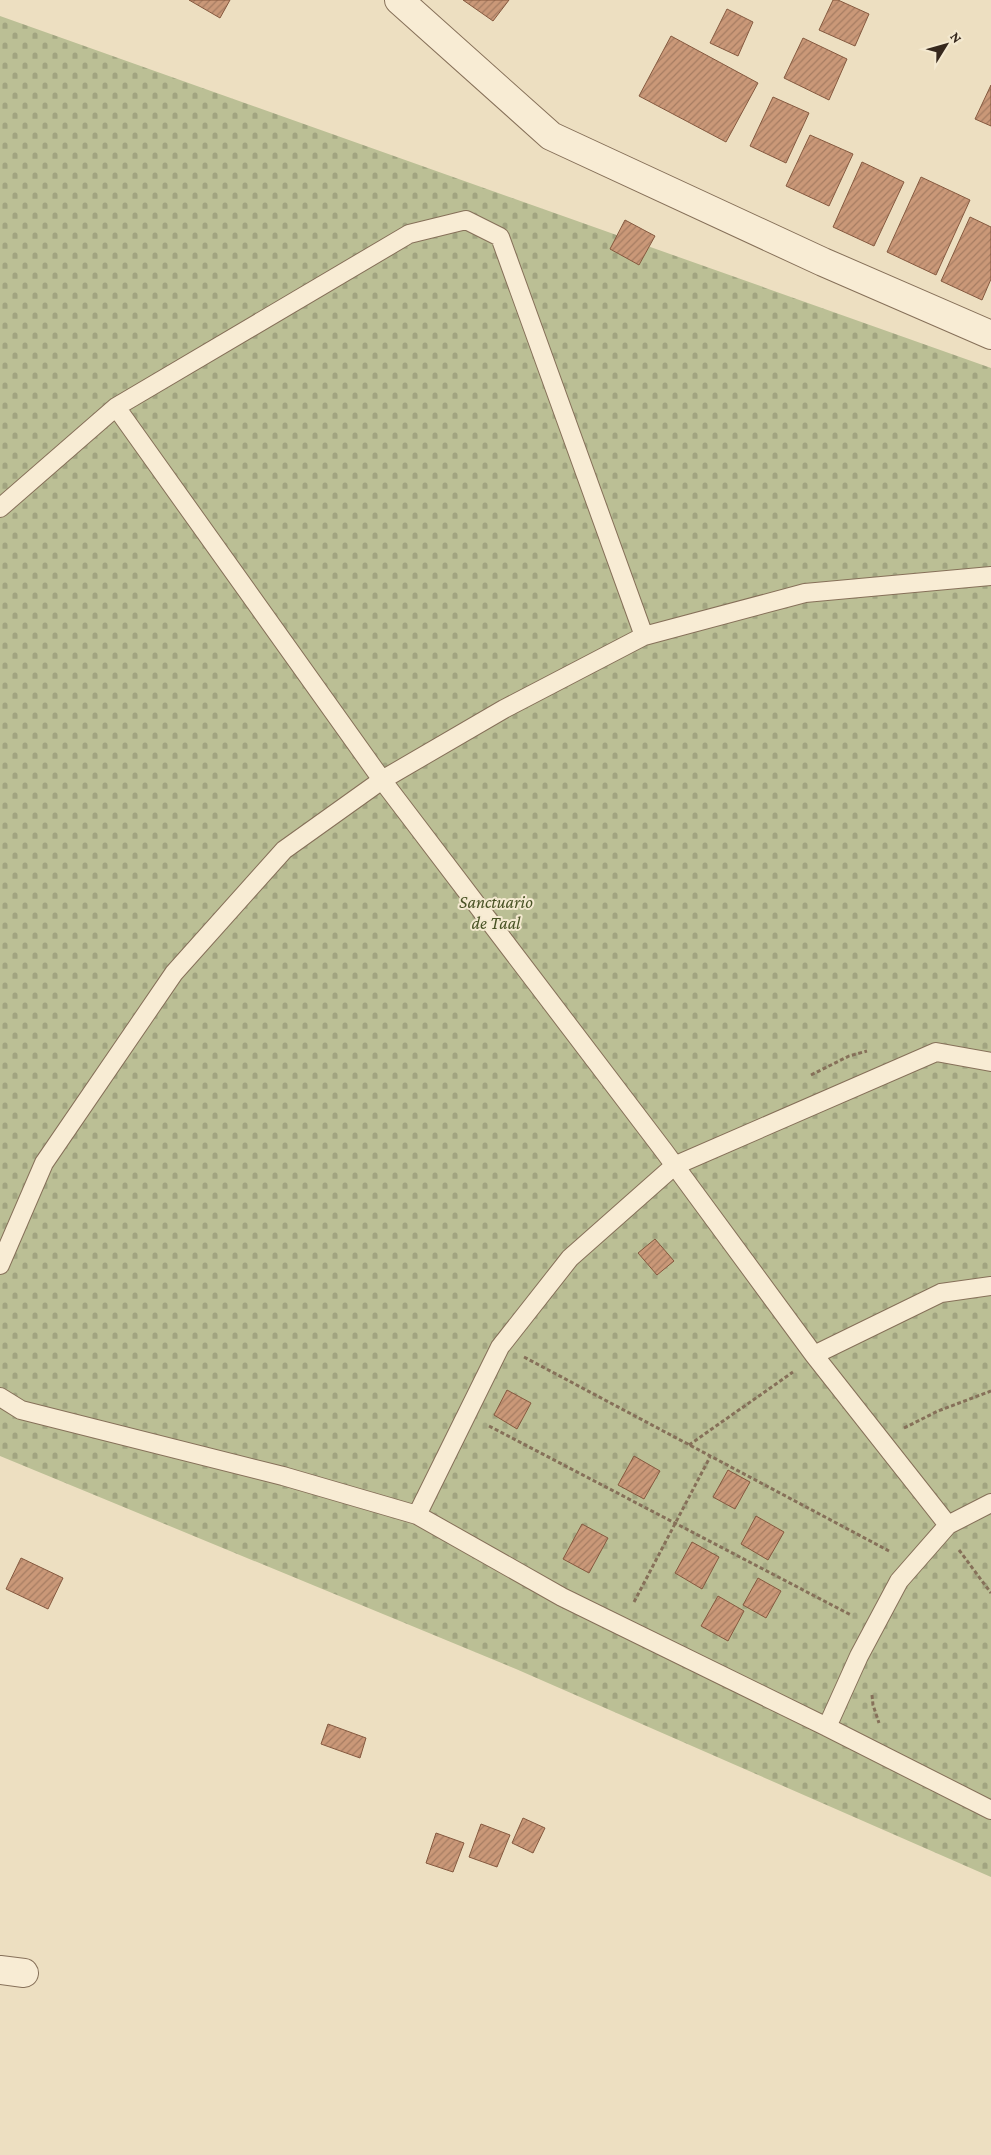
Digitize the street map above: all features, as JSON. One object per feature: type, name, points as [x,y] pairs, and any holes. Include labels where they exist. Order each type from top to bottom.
[{"type":"street","points":[[399,0],[551,136],[823,262],[991,335]]},
{"type":"lane","points":[[0,508],[116,407],[409,234],[466,220],[500,237],[644,636]]},
{"type":"lane","points":[[116,407],[382,780],[674,1166],[814,1355],[948,1525]]},
{"type":"lane","points":[[0,1265],[44,1163],[174,973],[284,850],[382,780],[504,709],[644,636],[805,594],[991,576]]},
{"type":"lane","points":[[417,1515],[500,1348],[570,1258],[674,1166],[936,1052],[991,1062]]},
{"type":"lane","points":[[814,1355],[941,1293],[991,1286]]},
{"type":"lane","points":[[0,1396],[21,1410],[283,1476],[417,1515],[562,1597],[991,1810]]},
{"type":"lane","points":[[827,1727],[859,1656],[899,1581],[948,1525],[991,1503]]},
{"type":"path","points":[[807,1078],[849,1056],[876,1049]]},
{"type":"path","points":[[528,1350],[523,1357],[895,1554]]},
{"type":"path","points":[[689,1445],[798,1368]]},
{"type":"path","points":[[903,1428],[938,1410],[991,1391]]},
{"type":"path","points":[[484,1424],[856,1618]]},
{"type":"path","points":[[634,1603],[710,1456]]},
{"type":"path","points":[[956,1546],[991,1593]]},
{"type":"path","points":[[625,1599],[642,1608]]},
{"type":"green space","name":"Sanctuario de Taal","points":[[0,16],[991,368],[991,1877],[516,1669],[0,1456]]},
{"type":"building","points":[[189,0],[230,0],[220,18]]},
{"type":"building","points":[[463,0],[509,0],[493,21]]},
{"type":"building","points":[[833,0],[838,0],[869,14],[855,46],[819,30]]},
{"type":"building","points":[[727,9],[753,22],[738,56],[710,43]]},
{"type":"building","points":[[671,36],[758,83],[726,142],[639,96]]},
{"type":"building","points":[[803,38],[847,59],[829,100],[784,78]]},
{"type":"building","points":[[991,85],[991,126],[975,119]]},
{"type":"building","points":[[773,97],[809,113],[786,163],[750,146]]},
{"type":"building","points":[[810,135],[853,154],[829,206],[786,186]]},
{"type":"building","points":[[862,162],[904,182],[874,246],[833,227]]},
{"type":"building","points":[[921,177],[970,200],[936,275],[887,252]]},
{"type":"building","points":[[970,217],[991,227],[991,279],[982,300],[941,281]]},
{"type":"building","points":[[625,220],[655,236],[639,265],[610,249]]},
{"type":"building","points":[[655,1239],[674,1261],[657,1275],[638,1253]]},
{"type":"building","points":[[507,1390],[531,1403],[517,1429],[494,1415]]},
{"type":"building","points":[[634,1456],[660,1471],[644,1499],[618,1485]]},
{"type":"building","points":[[728,1470],[750,1482],[735,1509],[713,1497]]},
{"type":"building","points":[[756,1516],[784,1532],[768,1560],[741,1544]]},
{"type":"building","points":[[582,1524],[608,1538],[589,1573],[563,1559]]},
{"type":"building","points":[[692,1542],[719,1557],[702,1589],[675,1573]]},
{"type":"building","points":[[21,1558],[63,1578],[48,1609],[6,1589]]},
{"type":"building","points":[[758,1578],[781,1591],[766,1618],[743,1605]]},
{"type":"building","points":[[718,1596],[744,1611],[728,1641],[701,1626]]},
{"type":"building","points":[[328,1724],[366,1738],[360,1758],[321,1744]]},
{"type":"building","points":[[523,1818],[545,1828],[533,1853],[512,1843]]},
{"type":"building","points":[[481,1824],[510,1835],[497,1867],[469,1857]]},
{"type":"building","points":[[436,1833],[464,1843],[453,1872],[426,1863]]}]
